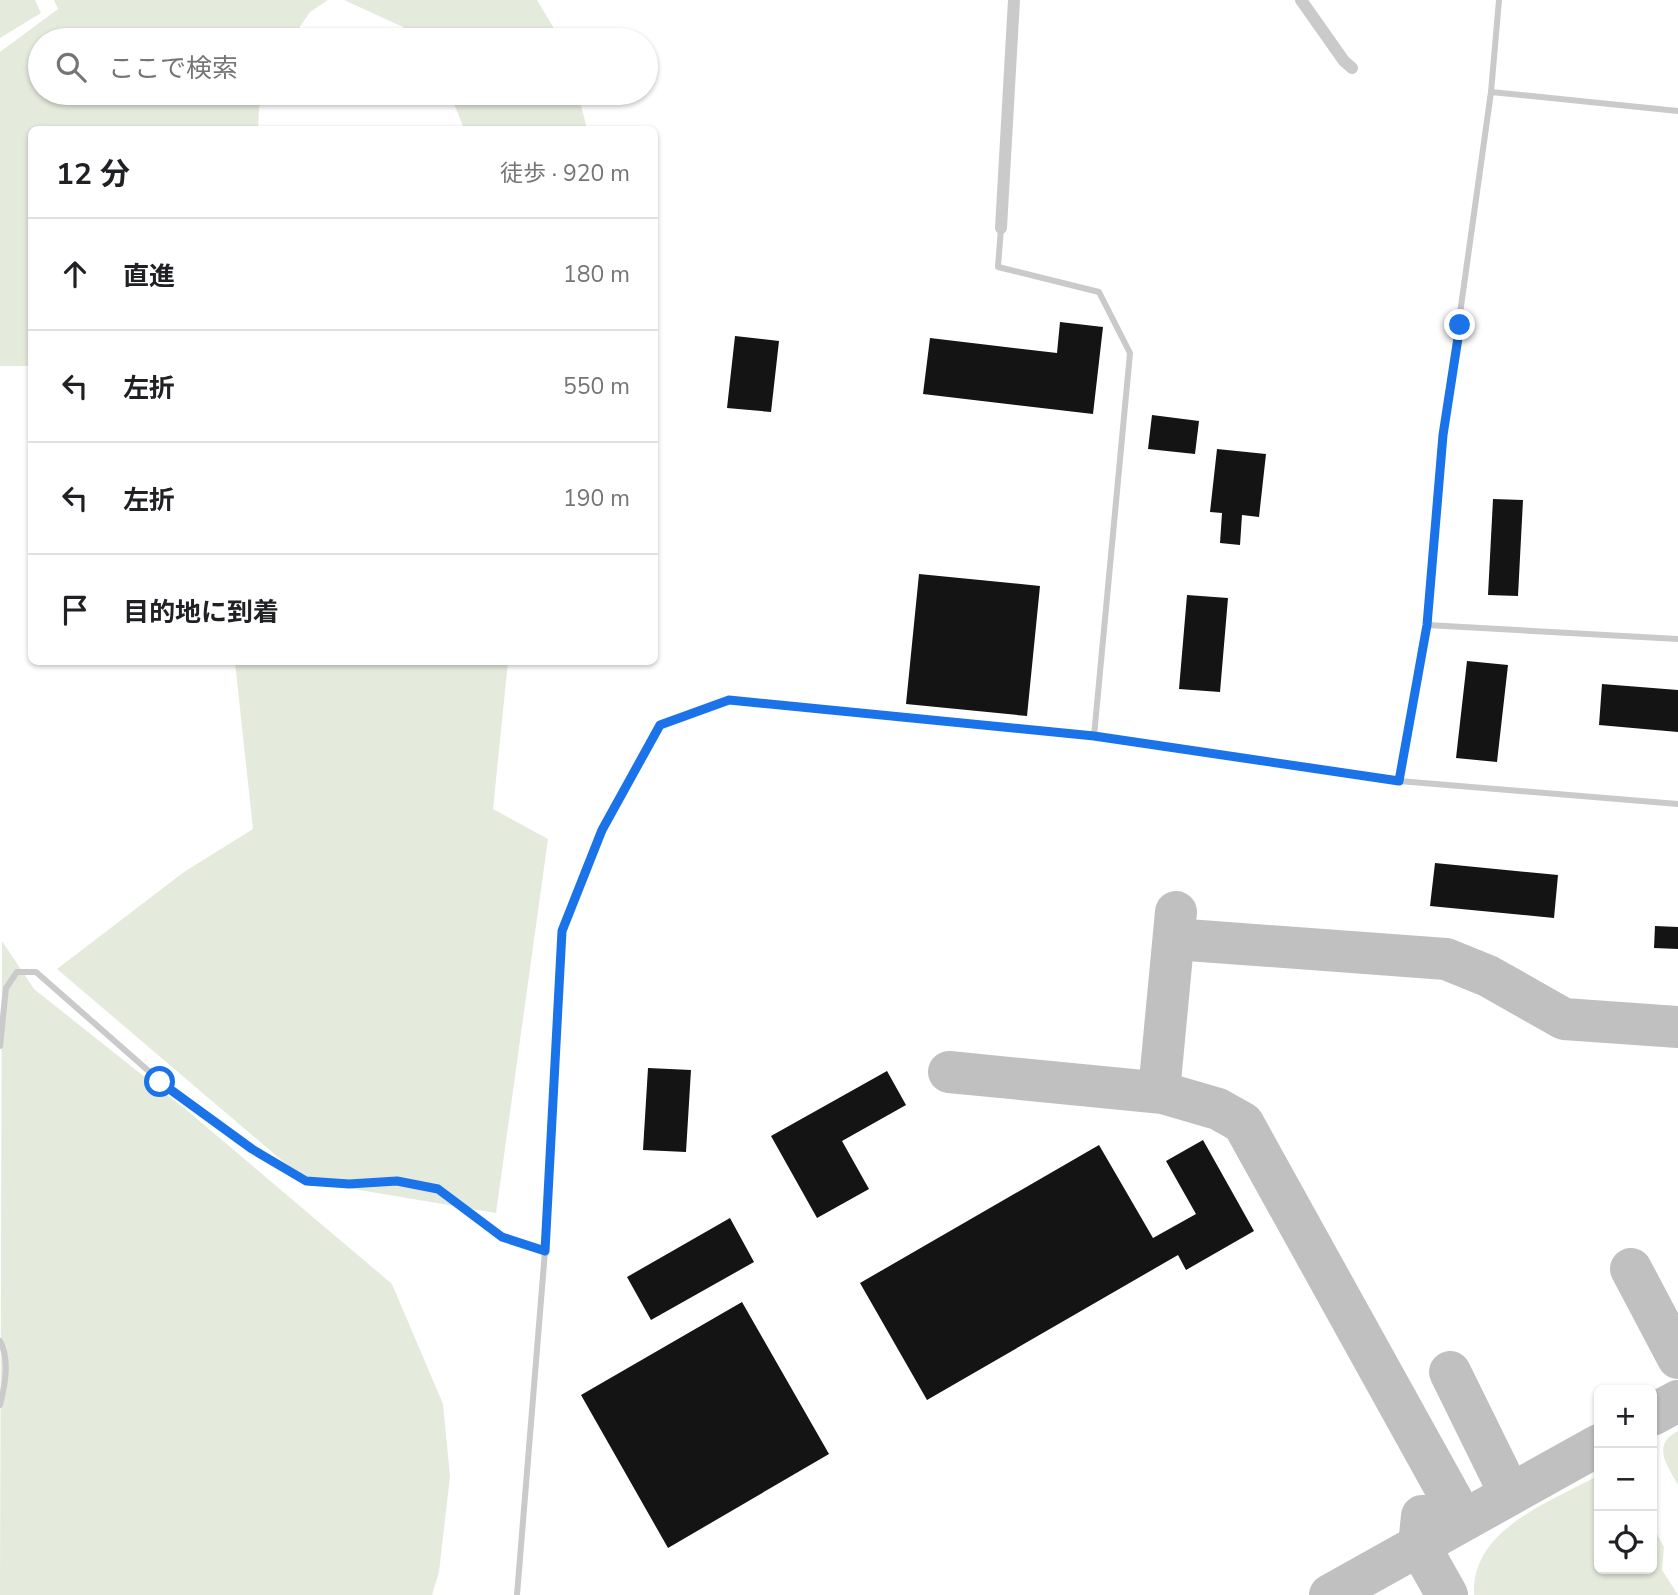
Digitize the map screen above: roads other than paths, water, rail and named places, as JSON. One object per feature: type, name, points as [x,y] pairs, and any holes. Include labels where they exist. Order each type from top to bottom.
[{"type":"street","points":[[1001,228],[1014,0]]},
{"type":"street","points":[[1301,0],[1344,61],[1352,68]]},
{"type":"lane","points":[[1399,781],[1427,625],[1443,435],[1491,92],[1499,0]]},
{"type":"lane","points":[[1491,92],[1678,111]]},
{"type":"lane","points":[[1001,228],[998,267],[1099,292],[1130,353],[1094,736]]},
{"type":"lane","points":[[1427,625],[1678,639]]},
{"type":"lane","points":[[517,1595],[545,1251],[562,931],[602,830],[660,725],[729,700],[1094,736],[1399,781],[1678,804]]},
{"type":"lane","points":[[0,1046],[6,988],[17,972],[36,972],[160,1082],[252,1149],[306,1181],[349,1184],[397,1181],[438,1189],[502,1237],[545,1251]]},
{"type":"lane","points":[[0,1341],[4,1350],[5,1385],[0,1405]]}]
